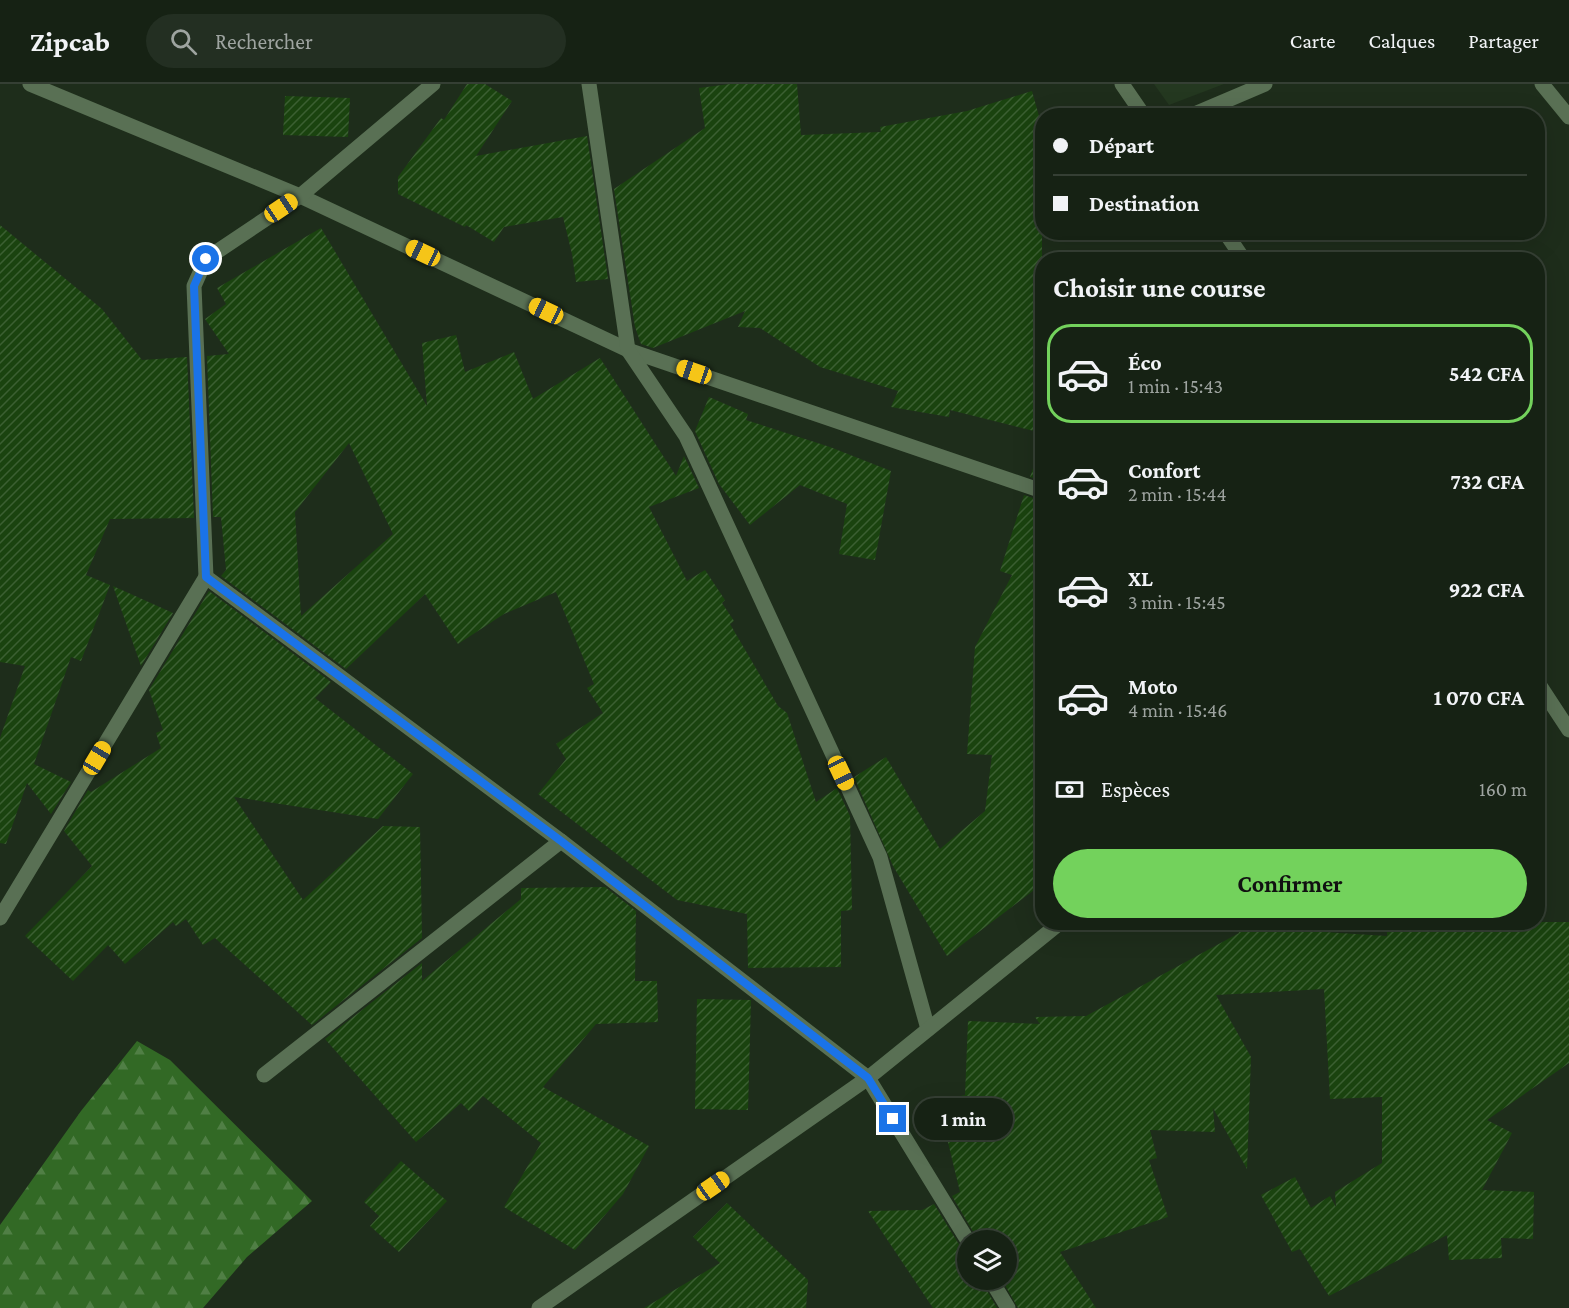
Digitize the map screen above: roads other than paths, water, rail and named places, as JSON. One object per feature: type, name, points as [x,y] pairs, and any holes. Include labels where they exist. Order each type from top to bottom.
[{"type":"street","points":[[30,84],[300,196],[628,350],[1035,489]]},
{"type":"street","points":[[0,918],[206,577],[194,286],[206,259],[300,196],[433,84]]},
{"type":"street","points":[[589,84],[628,350],[686,436],[880,857],[928,1029]]},
{"type":"street","points":[[1122,84],[1138,108]]},
{"type":"street","points":[[1209,108],[1265,84]]},
{"type":"street","points":[[1542,84],[1569,117]]},
{"type":"street","points":[[206,577],[561,841],[868,1078],[961,1230]]},
{"type":"street","points":[[1545,694],[1569,730]]},
{"type":"street","points":[[264,1075],[561,841]]},
{"type":"street","points":[[539,1308],[868,1078],[1051,930]]},
{"type":"street","points":[[997,1290],[1008,1308]]}]
